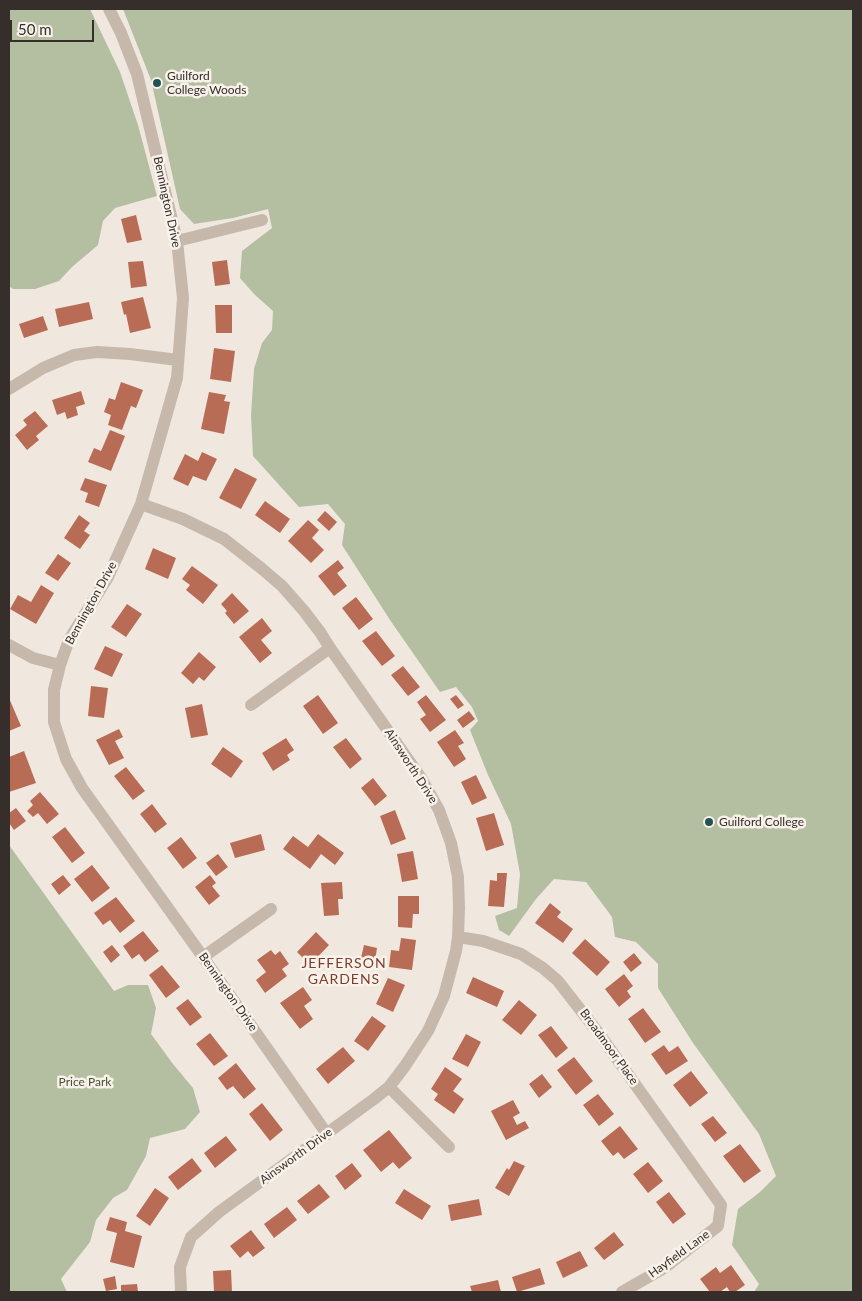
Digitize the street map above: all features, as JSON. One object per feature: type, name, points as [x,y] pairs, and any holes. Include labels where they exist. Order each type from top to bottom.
[{"type":"street","name":"Bennington Drive","points":[[108,9],[121,33],[137,74],[177,241],[183,298],[177,378],[141,504],[108,577],[69,640],[60,665],[54,690],[54,722],[66,759],[82,788],[327,1134]]},
{"type":"street","points":[[177,241],[262,220]]},
{"type":"street","points":[[9,389],[43,368],[74,355],[97,352],[178,360]]},
{"type":"street","name":"Ainsworth Drive","points":[[141,504],[183,519],[224,539],[282,586],[320,632],[422,778],[439,810],[451,843],[458,877],[458,937],[444,996],[428,1031],[405,1066],[389,1087],[218,1212],[191,1237],[180,1268],[181,1292]]},
{"type":"street","points":[[9,645],[33,658],[60,665]]},
{"type":"street","points":[[251,705],[330,648]]},
{"type":"street","points":[[203,957],[271,908]]},
{"type":"street","name":"Broadmoor Place","points":[[458,937],[482,941],[521,954],[543,968],[558,981],[600,1034],[722,1205]]},
{"type":"street","points":[[389,1087],[449,1147]]},
{"type":"street","name":"Hayfield Lane","points":[[622,1292],[664,1268],[718,1226],[722,1205]]},
{"type":"green space","points":[[9,9],[90,9],[120,72],[138,125],[157,196],[115,208],[103,221],[98,245],[59,281],[35,289],[13,289],[9,286]]},
{"type":"green space","name":"Guilford College","points":[[123,9],[853,9],[853,1292],[754,1292],[759,1284],[732,1245],[738,1209],[760,1192],[776,1176],[759,1134],[693,1043],[658,988],[658,964],[636,942],[615,937],[612,917],[586,882],[554,879],[536,899],[509,936],[499,930],[495,916],[517,908],[520,874],[511,824],[470,730],[478,721],[472,707],[456,687],[440,692],[390,620],[342,545],[345,524],[328,504],[299,507],[253,456],[251,415],[254,369],[262,343],[272,330],[273,311],[240,278],[242,251],[272,228],[268,209],[233,218],[194,224],[180,209],[151,80]]},
{"type":"green space","name":"Price Park","points":[[9,845],[114,991],[128,985],[148,985],[156,1008],[151,1034],[193,1088],[200,1112],[185,1129],[150,1138],[146,1156],[127,1190],[113,1198],[96,1220],[90,1242],[61,1279],[67,1292],[9,1292]]},
{"type":"building","points":[[136,215],[142,240],[127,243],[121,219]]},
{"type":"building","points":[[227,260],[230,284],[215,286],[212,262]]},
{"type":"building","points":[[143,261],[147,286],[131,288],[128,262]]},
{"type":"building","points":[[143,297],[151,328],[130,333],[121,302]]},
{"type":"building","points":[[89,302],[93,319],[59,327],[55,309]]},
{"type":"building","points":[[215,305],[232,305],[232,333],[216,333]]},
{"type":"building","points":[[43,316],[48,330],[24,338],[19,324]]},
{"type":"building","points":[[214,348],[235,351],[231,382],[210,379]]},
{"type":"building","points":[[121,382],[143,390],[136,408],[131,406],[122,430],[108,425],[111,415],[104,412],[109,398],[115,400]]},
{"type":"building","points":[[81,391],[85,404],[76,407],[78,415],[67,419],[65,412],[57,415],[52,400]]},
{"type":"building","points":[[209,392],[226,395],[224,401],[230,402],[224,434],[201,429]]},
{"type":"building","points":[[35,411],[48,426],[36,436],[39,440],[27,450],[15,435],[27,425],[23,420]]},
{"type":"building","points":[[110,430],[125,436],[111,471],[88,462],[94,448],[101,451]]},
{"type":"building","points":[[202,452],[217,459],[206,481],[193,476],[188,486],[173,479],[185,454],[198,461]]},
{"type":"building","points":[[235,468],[257,479],[241,509],[219,498]]},
{"type":"building","points":[[85,478],[107,485],[99,507],[85,502],[88,493],[80,490]]},
{"type":"building","points":[[265,501],[290,519],[280,533],[255,515]]},
{"type":"building","points":[[325,511],[337,522],[329,531],[317,520]]},
{"type":"building","points":[[79,515],[90,523],[84,531],[90,535],[80,549],[64,538]]},
{"type":"building","points":[[308,520],[319,530],[312,538],[324,550],[311,563],[288,541]]},
{"type":"building","points":[[153,548],[176,558],[168,579],[145,569]]},
{"type":"building","points":[[58,554],[71,563],[58,581],[45,573]]},
{"type":"building","points":[[338,560],[344,568],[337,573],[347,586],[334,596],[318,576]]},
{"type":"building","points":[[192,566],[218,585],[203,604],[186,590],[190,585],[182,579]]},
{"type":"building","points":[[41,585],[54,593],[36,624],[10,609],[18,595],[31,602]]},
{"type":"building","points":[[232,593],[249,611],[234,624],[225,613],[227,611],[221,604]]},
{"type":"building","points":[[356,597],[373,619],[359,630],[342,608]]},
{"type":"building","points":[[127,604],[142,614],[126,637],[111,627]]},
{"type":"building","points":[[262,618],[272,631],[261,640],[272,653],[260,663],[239,637]]},
{"type":"building","points":[[376,631],[395,656],[382,666],[362,641]]},
{"type":"building","points":[[105,646],[123,654],[112,677],[94,669]]},
{"type":"building","points":[[199,652],[216,667],[204,681],[199,677],[193,684],[181,673]]},
{"type":"building","points":[[403,666],[420,687],[408,696],[391,675]]},
{"type":"building","points":[[91,686],[108,688],[104,718],[88,716]]},
{"type":"building","points":[[318,695],[338,723],[323,734],[303,706]]},
{"type":"building","points":[[426,695],[446,720],[430,732],[420,719],[426,715],[417,702]]},
{"type":"building","points":[[456,695],[464,705],[458,709],[450,699]]},
{"type":"building","points":[[9,698],[21,726],[9,731]]},
{"type":"building","points":[[202,704],[208,735],[191,738],[185,708]]},
{"type":"building","points":[[469,711],[475,719],[463,728],[457,720]]},
{"type":"building","points":[[119,729],[123,737],[115,741],[124,758],[109,765],[96,740]]},
{"type":"building","points":[[455,730],[464,743],[458,746],[466,759],[454,767],[437,742]]},
{"type":"building","points":[[286,738],[294,750],[287,755],[290,760],[273,771],[262,753]]},
{"type":"building","points":[[346,738],[362,759],[350,769],[333,747]]},
{"type":"building","points":[[223,747],[243,761],[231,778],[211,764]]},
{"type":"building","points":[[24,751],[36,783],[9,792],[9,757]]},
{"type":"building","points":[[126,767],[145,791],[133,800],[114,776]]},
{"type":"building","points":[[476,775],[487,798],[472,805],[461,782]]},
{"type":"building","points":[[373,778],[387,796],[375,806],[361,788]]},
{"type":"building","points":[[40,792],[59,814],[47,824],[38,813],[33,817],[27,811],[33,805],[30,801]]},
{"type":"building","points":[[152,804],[167,824],[155,833],[140,814]]},
{"type":"building","points":[[16,808],[26,821],[14,830],[9,823],[9,813]]},
{"type":"building","points":[[395,810],[406,839],[391,845],[380,816]]},
{"type":"building","points":[[494,813],[504,845],[486,851],[476,818]]},
{"type":"building","points":[[65,827],[85,853],[72,863],[52,837]]},
{"type":"building","points":[[261,834],[265,850],[235,858],[230,843]]},
{"type":"building","points":[[318,834],[344,853],[335,865],[321,854],[310,869],[283,849],[293,836],[308,847]]},
{"type":"building","points":[[181,837],[197,858],[183,869],[167,848]]},
{"type":"building","points":[[413,851],[418,879],[402,882],[397,854]]},
{"type":"building","points":[[218,854],[228,867],[216,876],[206,863]]},
{"type":"building","points":[[92,865],[110,888],[92,902],[74,879]]},
{"type":"building","points":[[497,873],[507,873],[504,907],[488,906],[490,880],[497,881]]},
{"type":"building","points":[[63,875],[71,885],[59,895],[51,884]]},
{"type":"building","points":[[210,875],[216,883],[212,886],[220,896],[209,905],[195,887]]},
{"type":"building","points":[[342,882],[343,899],[338,899],[339,915],[324,916],[321,883]]},
{"type":"building","points":[[398,896],[419,896],[419,914],[413,914],[412,928],[398,927]]},
{"type":"building","points":[[116,897],[135,921],[120,933],[110,920],[103,925],[94,913]]},
{"type":"building","points":[[550,903],[561,912],[557,917],[573,929],[563,943],[535,923]]},
{"type":"building","points":[[143,931],[159,951],[145,962],[139,954],[132,959],[123,946]]},
{"type":"building","points":[[316,932],[329,945],[310,965],[297,952]]},
{"type":"building","points":[[401,938],[416,940],[412,970],[389,967],[391,950],[399,951]]},
{"type":"building","points":[[585,939],[610,962],[597,976],[572,953]]},
{"type":"building","points":[[112,945],[120,955],[111,963],[103,952]]},
{"type":"building","points":[[364,945],[377,948],[375,961],[361,958]]},
{"type":"building","points":[[271,950],[275,955],[280,951],[289,964],[282,969],[287,976],[265,993],[256,980],[266,972],[257,960]]},
{"type":"building","points":[[634,953],[642,963],[631,972],[623,962]]},
{"type":"building","points":[[162,965],[180,987],[166,998],[149,975]]},
{"type":"building","points":[[624,974],[633,986],[627,991],[631,997],[619,1007],[605,989]]},
{"type":"building","points":[[473,977],[504,991],[497,1007],[466,993]]},
{"type":"building","points":[[388,978],[405,985],[393,1012],[376,1004]]},
{"type":"building","points":[[303,987],[312,1000],[304,1006],[313,1019],[300,1029],[280,1003]]},
{"type":"building","points":[[188,999],[202,1017],[190,1026],[176,1008]]},
{"type":"building","points":[[519,1000],[537,1015],[521,1035],[502,1020]]},
{"type":"building","points":[[643,1008],[661,1032],[645,1043],[628,1019]]},
{"type":"building","points":[[372,1016],[386,1026],[368,1051],[354,1041]]},
{"type":"building","points":[[551,1026],[568,1048],[556,1058],[538,1035]]},
{"type":"building","points":[[210,1033],[228,1056],[214,1066],[196,1044]]},
{"type":"building","points":[[466,1034],[481,1042],[468,1067],[452,1059]]},
{"type":"building","points":[[664,1045],[669,1052],[678,1046],[688,1061],[666,1075],[651,1054]]},
{"type":"building","points":[[343,1047],[355,1061],[328,1084],[316,1069]]},
{"type":"building","points":[[574,1057],[593,1081],[576,1095],[557,1070]]},
{"type":"building","points":[[236,1063],[256,1089],[244,1099],[233,1086],[227,1090],[218,1078]]},
{"type":"building","points":[[445,1067],[462,1079],[453,1091],[464,1099],[454,1114],[434,1100],[438,1094],[431,1089]]},
{"type":"building","points":[[691,1071],[708,1093],[690,1107],[673,1085]]},
{"type":"building","points":[[542,1074],[552,1087],[539,1098],[529,1084]]},
{"type":"building","points":[[598,1094],[614,1114],[599,1126],[583,1105]]},
{"type":"building","points":[[513,1100],[520,1113],[513,1117],[517,1125],[525,1121],[529,1128],[506,1140],[491,1111]]},
{"type":"building","points":[[262,1103],[283,1130],[270,1141],[249,1114]]},
{"type":"building","points":[[713,1116],[727,1133],[715,1142],[701,1124]]},
{"type":"building","points":[[620,1126],[638,1149],[624,1159],[618,1152],[613,1156],[601,1141]]},
{"type":"building","points":[[389,1130],[412,1158],[399,1169],[393,1162],[381,1172],[363,1150]]},
{"type":"building","points":[[226,1136],[237,1150],[215,1168],[204,1153]]},
{"type":"building","points":[[740,1144],[761,1171],[744,1183],[723,1156]]},
{"type":"building","points":[[192,1158],[202,1171],[178,1190],[168,1177]]},
{"type":"building","points":[[514,1161],[525,1166],[509,1196],[495,1188],[507,1168],[509,1170]]},
{"type":"building","points":[[648,1162],[663,1181],[648,1193],[633,1174]]},
{"type":"building","points":[[352,1163],[362,1176],[345,1190],[335,1176]]},
{"type":"building","points":[[319,1184],[330,1197],[308,1214],[297,1201]]},
{"type":"building","points":[[155,1188],[169,1198],[150,1226],[136,1216]]},
{"type":"building","points":[[404,1189],[431,1206],[422,1220],[395,1203]]},
{"type":"building","points":[[669,1192],[686,1214],[673,1224],[656,1202]]},
{"type":"building","points":[[479,1199],[482,1215],[451,1221],[448,1205]]},
{"type":"building","points":[[287,1207],[297,1220],[274,1238],[264,1224]]},
{"type":"building","points":[[110,1217],[127,1222],[125,1231],[142,1236],[134,1268],[110,1262],[117,1233],[106,1230]]},
{"type":"building","points":[[251,1230],[265,1248],[253,1257],[248,1251],[240,1258],[230,1246]]},
{"type":"building","points":[[614,1232],[624,1245],[604,1260],[594,1248]]},
{"type":"building","points":[[580,1251],[588,1266],[563,1278],[556,1262]]},
{"type":"building","points":[[731,1265],[745,1285],[735,1292],[730,1292],[727,1287],[720,1292],[710,1292],[700,1279],[716,1267],[720,1273]]},
{"type":"building","points":[[540,1268],[545,1284],[517,1292],[512,1277]]},
{"type":"building","points":[[231,1270],[232,1292],[214,1292],[213,1271]]},
{"type":"building","points":[[115,1276],[117,1289],[106,1291],[103,1279]]},
{"type":"building","points":[[498,1280],[501,1292],[472,1292],[470,1286]]},
{"type":"building","points":[[137,1284],[138,1292],[121,1292],[121,1285]]},
{"type":"place","name":"Guilford College Woods","points":[[157,83]]},
{"type":"place","name":"Guilford College","points":[[709,822]]},
{"type":"district","name":"JEFFERSON GARDENS","points":[[344,972]]}]
